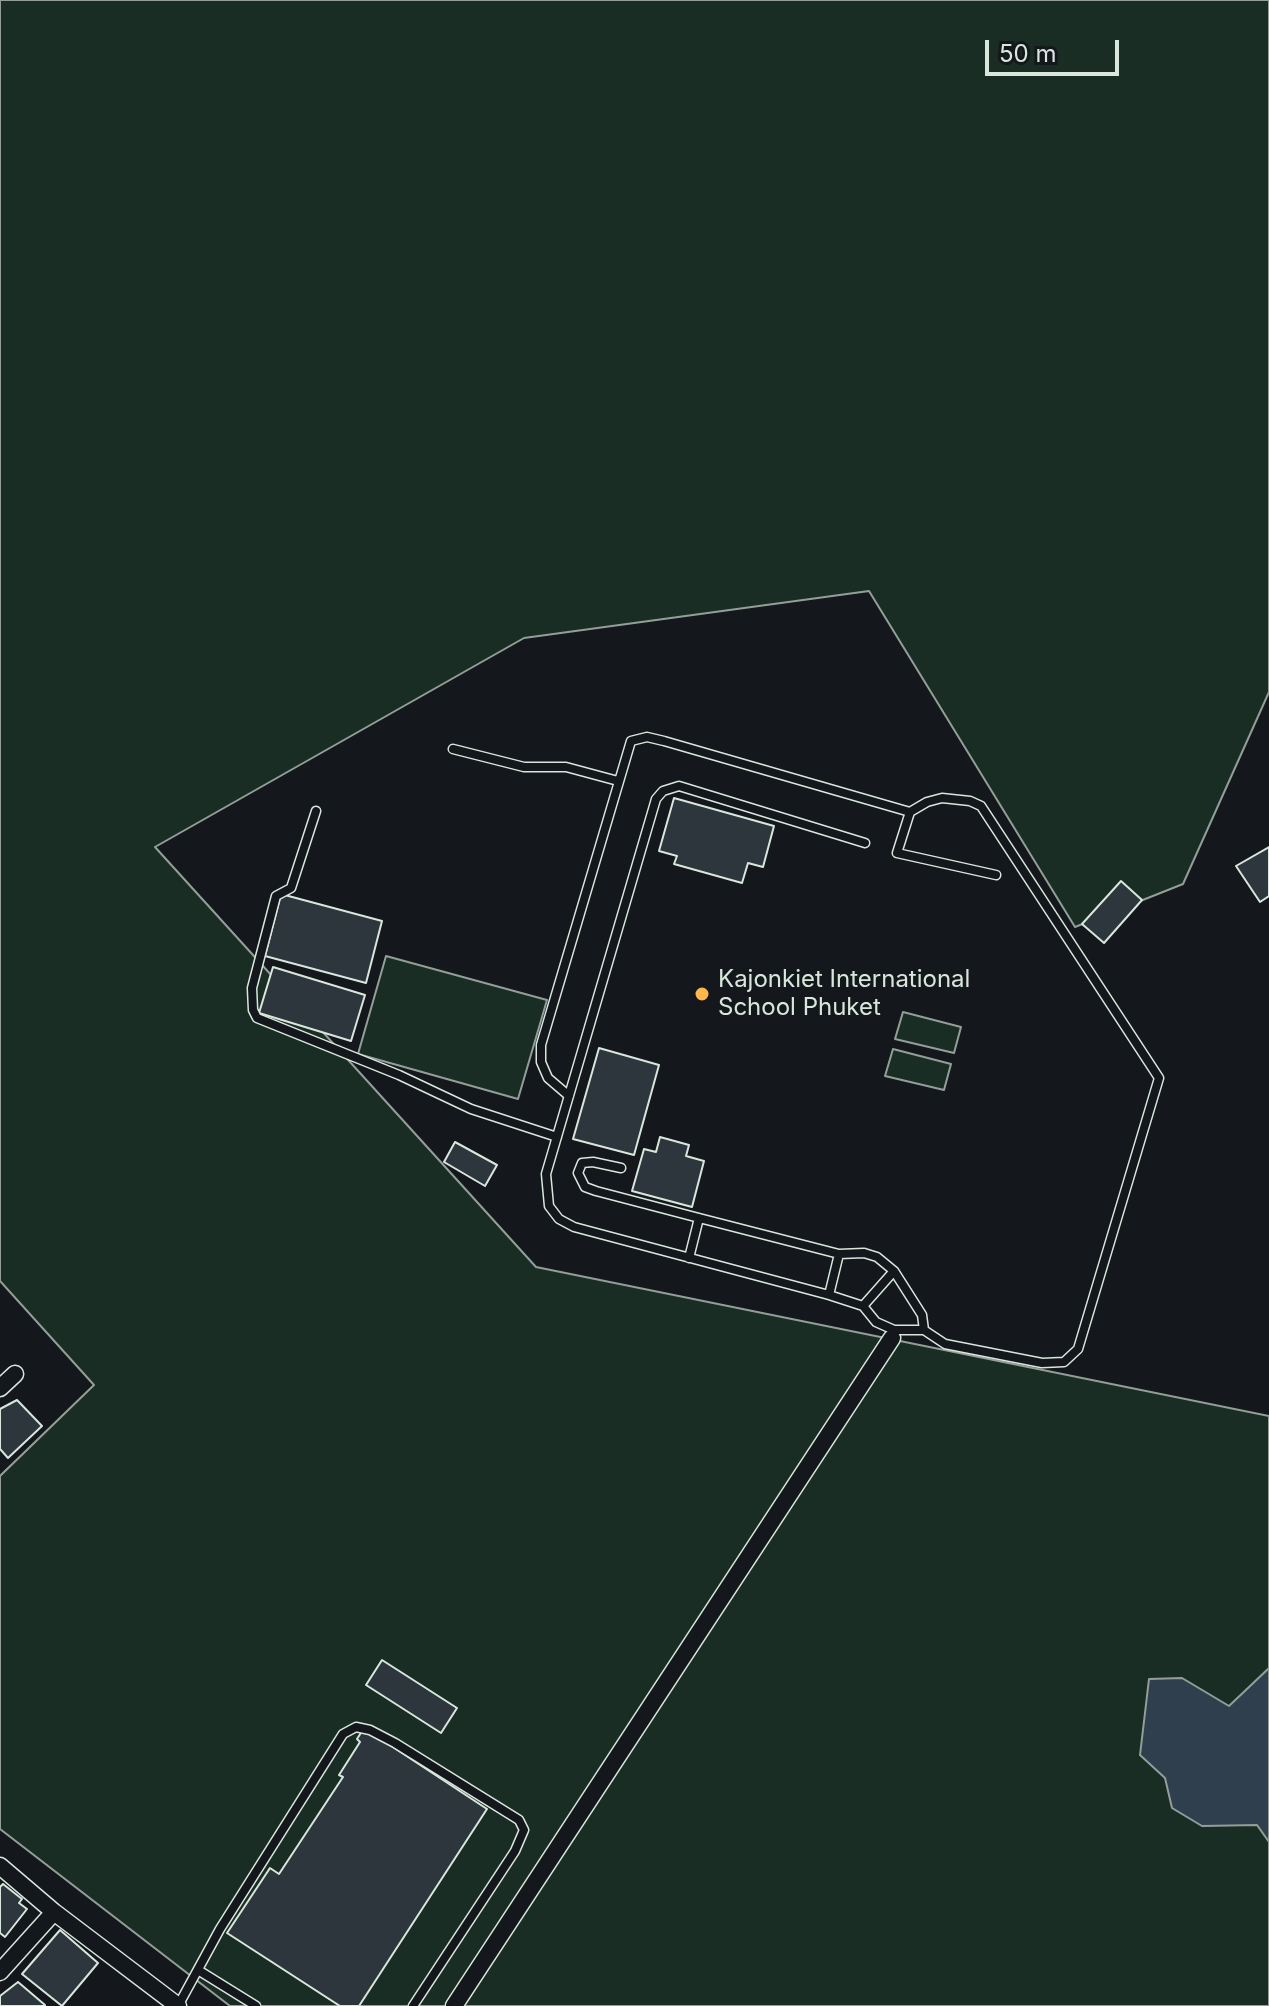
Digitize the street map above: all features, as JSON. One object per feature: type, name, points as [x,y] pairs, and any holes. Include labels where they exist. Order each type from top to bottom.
[{"type":"street","points":[[454,2006],[893,1334]]},
{"type":"street","points":[[0,1388],[15,1374]]},
{"type":"street","points":[[0,1866],[54,1912],[178,2006]]},
{"type":"street","points":[[0,1972],[54,1912]]},
{"type":"lane","points":[[569,1096],[548,1078],[541,1062],[541,1045],[631,741],[647,737],[910,812]]},
{"type":"lane","points":[[453,749],[524,767],[566,767],[618,781]]},
{"type":"lane","points":[[865,843],[690,789],[671,786],[656,799],[557,1137],[545,1192],[549,1206],[559,1219],[574,1227],[863,1306],[876,1322],[893,1334],[924,1330],[945,1344],[1042,1363],[1064,1362],[1078,1349],[1159,1078],[981,806],[970,801],[942,798],[910,812],[897,853],[996,875]]},
{"type":"lane","points":[[316,811],[291,888],[276,896],[252,988],[257,1018],[399,1075],[471,1109],[557,1137]]},
{"type":"lane","points":[[621,1168],[582,1163],[578,1173],[585,1187],[596,1191],[839,1254],[864,1253],[877,1257],[894,1271],[922,1315],[924,1330]]},
{"type":"lane","points":[[689,1258],[699,1218]]},
{"type":"lane","points":[[829,1295],[839,1254]]},
{"type":"lane","points":[[863,1306],[894,1271]]},
{"type":"lane","points":[[178,2006],[343,1734],[356,1727],[370,1730],[420,1758],[519,1820],[524,1830],[515,1851],[413,2006]]},
{"type":"lane","points":[[198,1970],[256,2006]]},
{"type":"green space","points":[[0,0],[1269,0],[1269,692],[1183,884],[1075,927],[869,591],[524,638],[155,847],[536,1267],[1269,1416],[1269,2006],[230,2006],[0,1829],[0,1476],[94,1385],[0,1281]]},
{"type":"green space","points":[[386,956],[547,1000],[518,1099],[358,1054]]},
{"type":"green space","points":[[903,1012],[961,1027],[954,1053],[895,1039]]},
{"type":"green space","points":[[893,1049],[951,1064],[944,1090],[885,1076]]},
{"type":"water","points":[[1269,1668],[1269,1842],[1257,1825],[1202,1826],[1172,1808],[1165,1778],[1140,1755],[1149,1679],[1182,1678],[1229,1706]]},
{"type":"building","points":[[674,798],[774,826],[763,867],[748,863],[742,883],[674,864],[677,856],[659,851]]},
{"type":"building","points":[[1269,847],[1269,896],[1260,902],[1236,866]]},
{"type":"building","points":[[1121,881],[1142,900],[1104,943],[1082,924]]},
{"type":"building","points":[[281,894],[382,921],[366,983],[265,956]]},
{"type":"building","points":[[273,967],[365,995],[351,1041],[259,1013]]},
{"type":"building","points":[[599,1048],[659,1065],[634,1155],[573,1139]]},
{"type":"building","points":[[660,1137],[689,1145],[686,1156],[704,1161],[692,1207],[632,1191],[644,1149],[656,1152]]},
{"type":"building","points":[[455,1142],[497,1165],[485,1186],[444,1162]]},
{"type":"building","points":[[17,1400],[42,1426],[8,1458],[0,1449],[0,1409]]},
{"type":"building","points":[[382,1660],[457,1708],[441,1733],[366,1685]]},
{"type":"building","points":[[364,1728],[487,1809],[359,2006],[340,2006],[227,1933],[270,1868],[279,1874],[343,1777],[339,1775],[360,1742],[357,1739]]},
{"type":"building","points":[[3,1884],[22,1899],[19,1903],[27,1909],[5,1937],[0,1933],[0,1887]]},
{"type":"building","points":[[60,1930],[98,1963],[62,2006],[22,1974]]},
{"type":"building","points":[[18,1982],[45,2006],[0,2006],[0,1996]]},
{"type":"place","name":"Kajonkiet International School Phuket","points":[[702,994]]}]
